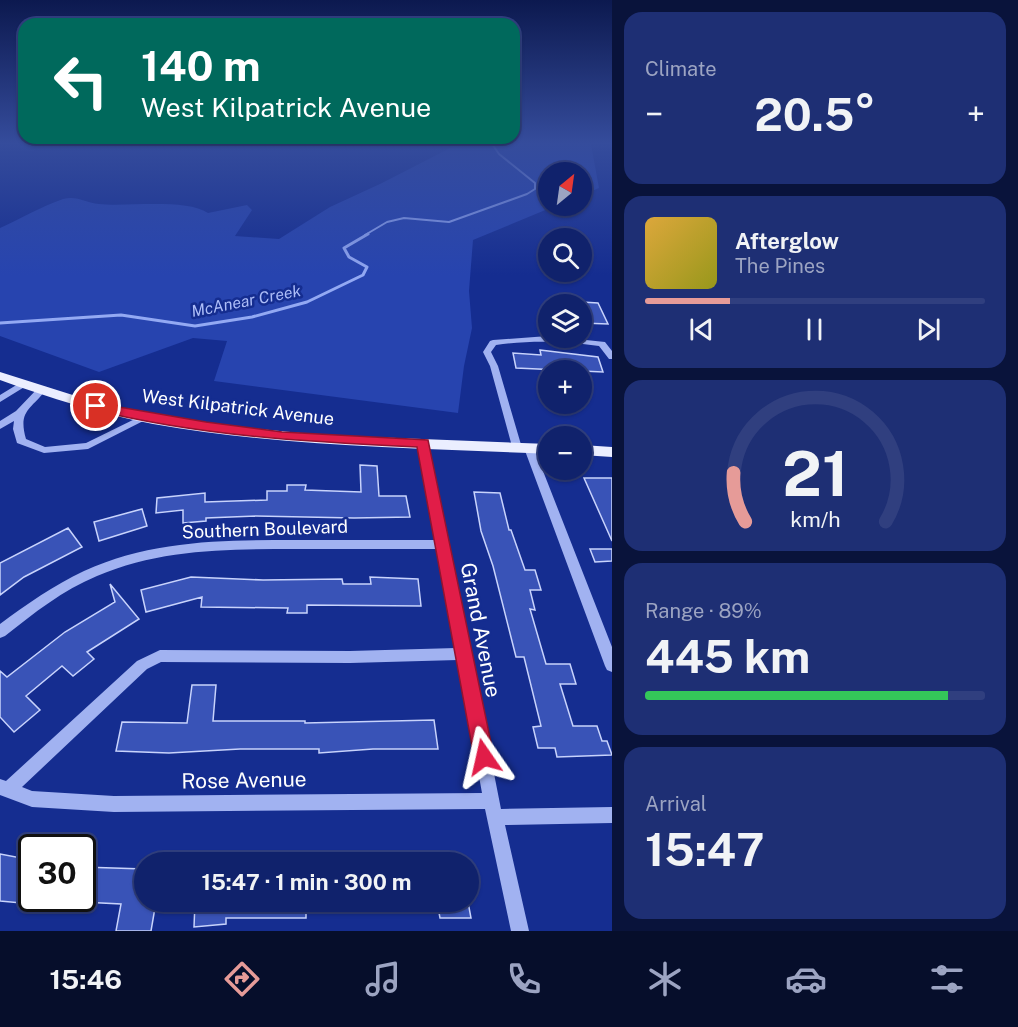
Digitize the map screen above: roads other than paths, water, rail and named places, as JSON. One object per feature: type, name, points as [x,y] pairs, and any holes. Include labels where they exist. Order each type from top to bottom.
[{"type":"main road","name":"West Kilpatrick Avenue","points":[[0,376],[96,406],[146,417],[282,436],[538,449]]},
{"type":"main road","points":[[592,451],[612,452]]},
{"type":"street","points":[[612,357],[602,344],[573,340],[523,338],[493,343],[487,352],[523,448],[612,666]]},
{"type":"street","points":[[0,399],[23,384]]},
{"type":"street","points":[[0,426],[19,413],[41,390]]},
{"type":"street","points":[[19,413],[18,429],[21,441],[44,450],[88,446],[146,417]]},
{"type":"street","name":"Grand Avenue","points":[[423,443],[495,818],[520,931]]},
{"type":"street","name":"Southern Boulevard","points":[[0,632],[51,594],[82,577],[110,565],[175,549],[218,545],[444,544]]},
{"type":"street","points":[[4,789],[142,665],[160,656],[350,657],[464,654]]},
{"type":"street","name":"Rose Avenue","points":[[4,789],[32,799],[114,804],[492,801]]},
{"type":"street","points":[[495,818],[612,815]]},
{"type":"waterway","name":"McAnear Creek","points":[[365,235],[387,222],[404,218],[449,222],[527,194],[535,187]]},
{"type":"waterway","name":"McAnear Creek","points":[[0,323],[121,315],[195,326],[252,317],[307,302],[363,275],[367,267],[349,257],[344,248],[368,234]]}]
